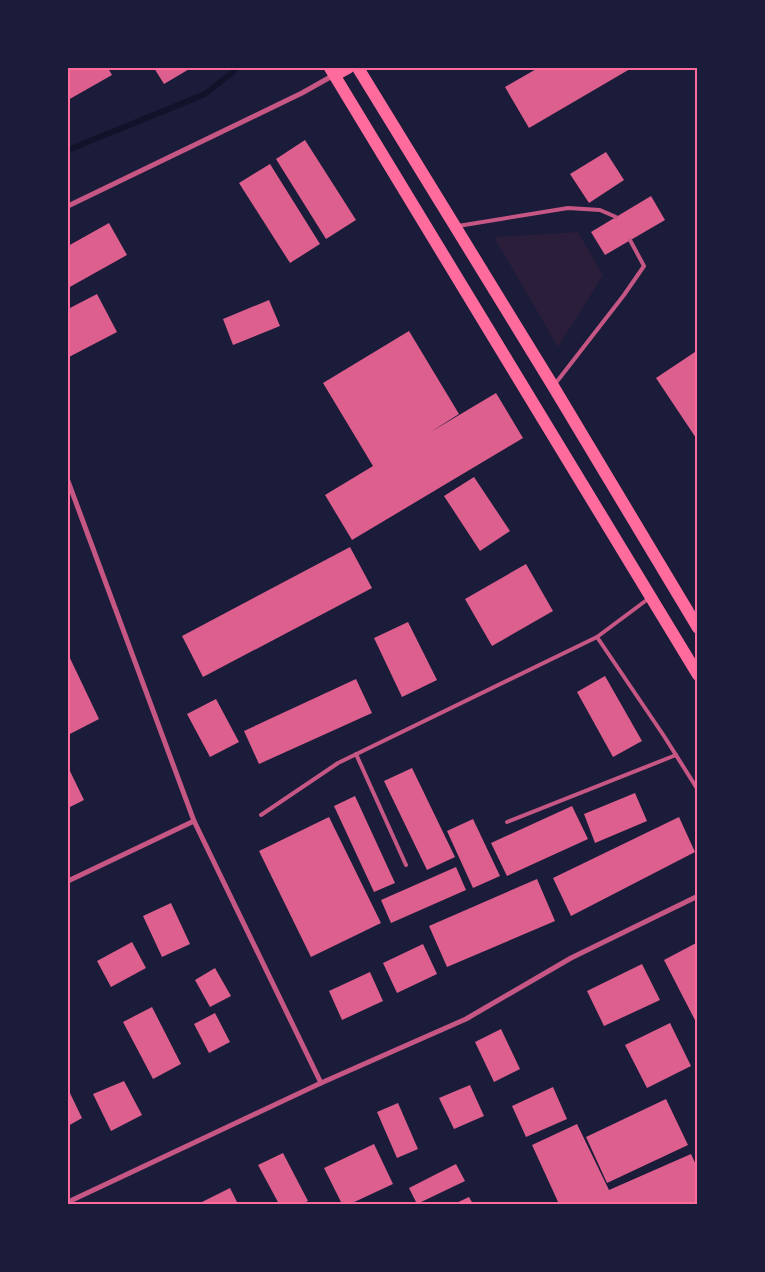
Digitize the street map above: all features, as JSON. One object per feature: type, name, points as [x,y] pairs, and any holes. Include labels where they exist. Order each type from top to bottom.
[{"type":"main road","points":[[348,68],[332,71],[698,676]]},
{"type":"main road","points":[[358,68],[456,226],[698,628]]},
{"type":"street","points":[[68,206],[302,93],[332,71]]},
{"type":"street","points":[[68,481],[194,821],[320,1083]]},
{"type":"street","points":[[68,881],[194,821]]},
{"type":"street","points":[[68,1202],[320,1083],[466,1019],[571,958],[698,896]]},
{"type":"lane","points":[[456,226],[568,208],[600,210],[616,217]]},
{"type":"lane","points":[[553,386],[624,295],[644,266],[630,240]]},
{"type":"lane","points":[[261,815],[356,754],[597,637],[650,598]]},
{"type":"lane","points":[[597,637],[698,790]]},
{"type":"lane","points":[[356,754],[406,865]]},
{"type":"lane","points":[[507,822],[676,755]]},
{"type":"shaded area","points":[[578,232],[603,275],[558,347],[494,237]]},
{"type":"building","points":[[68,68],[108,68],[112,75],[68,100]]},
{"type":"building","points":[[154,68],[191,68],[164,84]]},
{"type":"building","points":[[538,68],[630,69],[529,128],[505,87]]},
{"type":"building","points":[[305,140],[356,220],[326,239],[276,159]]},
{"type":"building","points":[[606,152],[624,180],[589,203],[570,174]]},
{"type":"building","points":[[270,164],[320,244],[290,263],[239,183]]},
{"type":"building","points":[[651,196],[665,220],[605,255],[591,232]]},
{"type":"building","points":[[109,223],[127,255],[68,288],[68,246]]},
{"type":"building","points":[[97,294],[117,332],[69,357],[68,309]]},
{"type":"building","points":[[269,300],[280,326],[233,345],[223,319]]},
{"type":"building","points":[[409,331],[459,414],[429,433],[496,393],[523,438],[352,540],[325,495],[373,466],[323,383]]},
{"type":"building","points":[[698,350],[698,441],[656,378]]},
{"type":"building","points":[[474,477],[510,531],[480,551],[444,496]]},
{"type":"building","points":[[350,547],[372,588],[203,677],[182,636]]},
{"type":"building","points":[[526,564],[553,611],[492,646],[465,599]]},
{"type":"building","points":[[408,622],[437,680],[402,697],[374,638]]},
{"type":"building","points":[[68,654],[99,719],[68,735]]},
{"type":"building","points":[[605,676],[642,741],[613,757],[577,692]]},
{"type":"building","points":[[356,679],[372,713],[259,764],[244,731]]},
{"type":"building","points":[[216,699],[239,742],[210,757],[187,714]]},
{"type":"building","points":[[68,767],[84,800],[68,808]]},
{"type":"building","points":[[412,768],[455,857],[427,870],[384,781]]},
{"type":"building","points":[[635,793],[647,821],[595,843],[584,814]]},
{"type":"building","points":[[355,796],[395,883],[374,892],[334,806]]},
{"type":"building","points":[[572,806],[588,839],[507,876],[491,843]]},
{"type":"building","points":[[329,817],[381,923],[311,957],[259,851]]},
{"type":"building","points":[[679,817],[695,852],[571,916],[553,878]]},
{"type":"building","points":[[473,819],[500,876],[473,888],[447,831]]},
{"type":"building","points":[[456,867],[466,890],[391,923],[381,900]]},
{"type":"building","points":[[537,879],[555,921],[447,967],[429,926]]},
{"type":"building","points":[[171,903],[190,944],[162,957],[143,916]]},
{"type":"building","points":[[132,942],[146,968],[111,987],[97,961]]},
{"type":"building","points":[[698,942],[698,1026],[664,960]]},
{"type":"building","points":[[423,944],[437,974],[397,993],[383,963]]},
{"type":"building","points":[[642,964],[660,1000],[604,1026],[587,991]]},
{"type":"building","points":[[215,968],[231,996],[210,1007],[195,980]]},
{"type":"building","points":[[370,972],[383,1001],[342,1020],[329,991]]},
{"type":"building","points":[[152,1007],[181,1064],[153,1079],[123,1022]]},
{"type":"building","points":[[215,1013],[230,1042],[209,1053],[194,1024]]},
{"type":"building","points":[[670,1023],[691,1066],[647,1088],[625,1045]]},
{"type":"building","points":[[501,1029],[520,1069],[494,1082],[475,1042]]},
{"type":"building","points":[[124,1081],[142,1115],[111,1131],[93,1094]]},
{"type":"building","points":[[470,1085],[484,1116],[454,1129],[439,1098]]},
{"type":"building","points":[[553,1087],[567,1119],[526,1137],[512,1106]]},
{"type":"building","points":[[68,1089],[82,1118],[68,1126]]},
{"type":"building","points":[[666,1099],[688,1145],[607,1183],[586,1137]]},
{"type":"building","points":[[398,1103],[418,1149],[397,1158],[377,1112]]},
{"type":"building","points":[[577,1124],[609,1190],[691,1154],[698,1169],[698,1204],[559,1204],[532,1145]]},
{"type":"building","points":[[374,1144],[393,1184],[350,1204],[342,1204],[324,1168]]},
{"type":"building","points":[[283,1153],[308,1201],[302,1204],[279,1204],[258,1165]]},
{"type":"building","points":[[456,1164],[465,1181],[417,1204],[409,1188]]},
{"type":"building","points":[[230,1188],[238,1204],[203,1204],[202,1202]]},
{"type":"building","points":[[469,1197],[473,1204],[454,1204]]},
{"type":"waterway","points":[[68,150],[205,94],[233,72],[235,68]]}]
